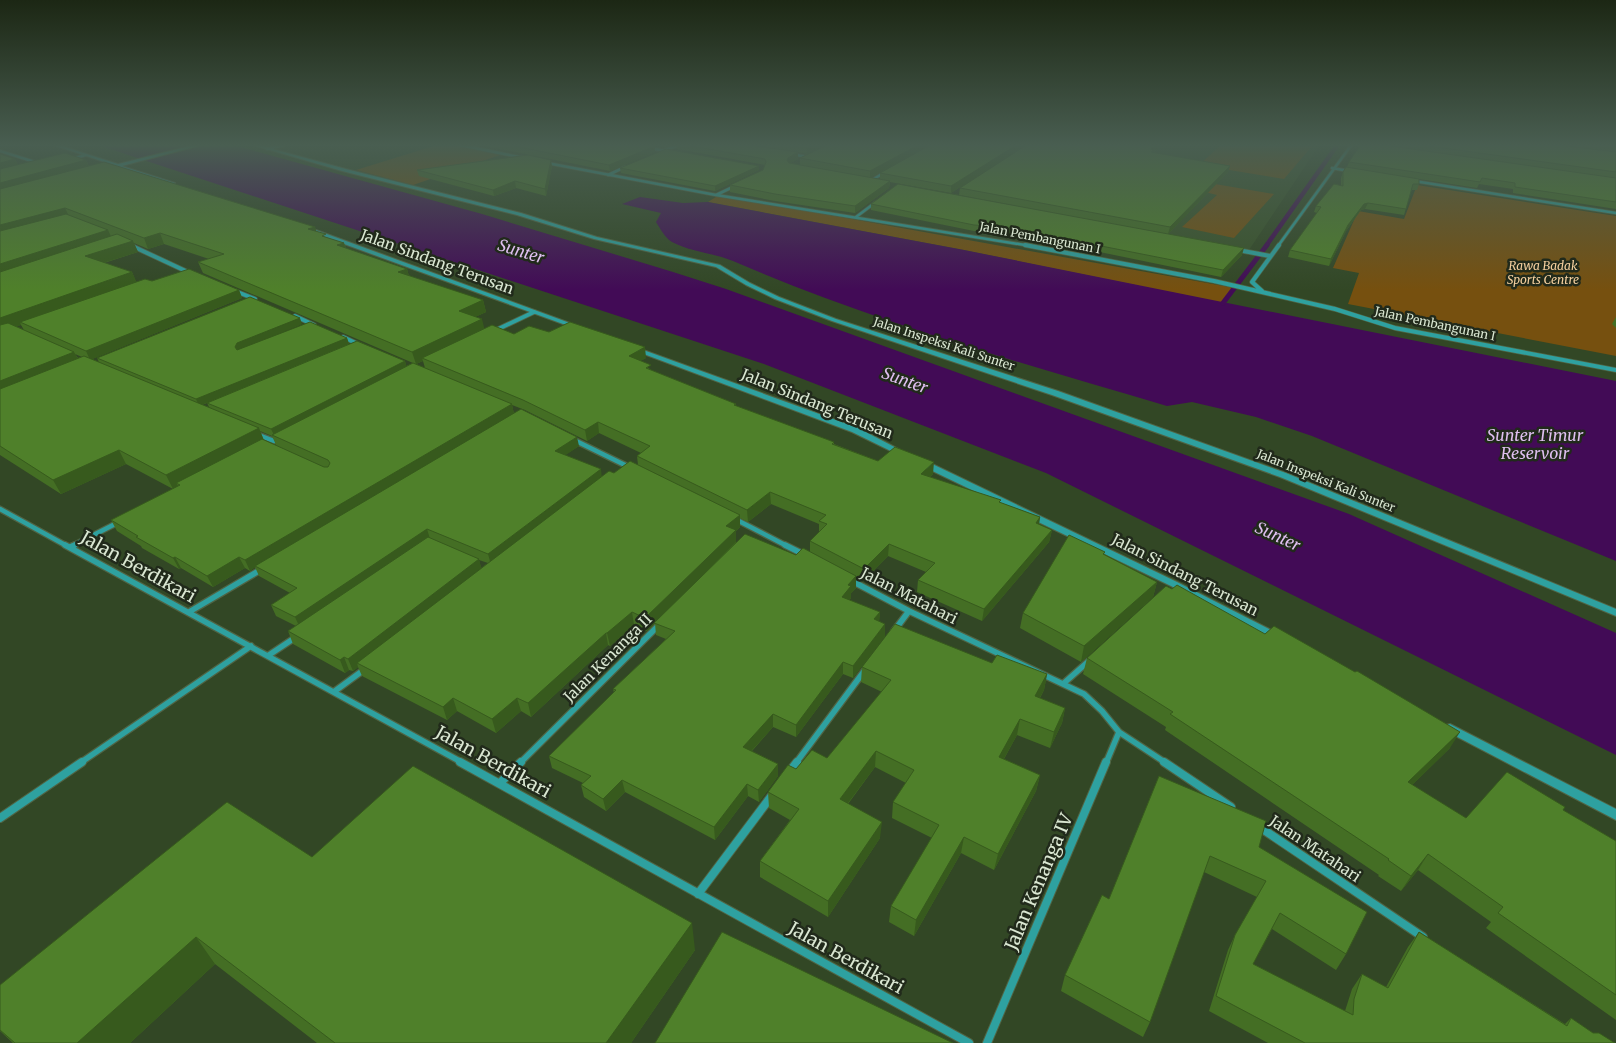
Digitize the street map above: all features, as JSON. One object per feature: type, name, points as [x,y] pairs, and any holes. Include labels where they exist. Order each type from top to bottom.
[{"type":"street","name":"Jalan Inspeksi Kali Sunter","points":[[438,193],[519,214],[596,238],[718,266],[748,284],[777,298],[834,320],[1055,393],[1283,475],[1616,613]]},
{"type":"street","name":"Jalan Pembangunan I","points":[[703,193],[994,239],[1251,288],[1395,328],[1616,370]]},
{"type":"street","points":[[716,195],[721,193]]},
{"type":"street","points":[[1262,291],[1252,282],[1269,255],[1317,193]]},
{"type":"street","points":[[1487,193],[1616,213]]},
{"type":"street","points":[[856,217],[877,202]]},
{"type":"street","name":"Jalan Sindang Terusan","points":[[312,231],[589,332]]},
{"type":"street","points":[[123,241],[193,274]]},
{"type":"street","points":[[1235,249],[1269,255]]},
{"type":"street","points":[[176,274],[185,270]]},
{"type":"street","points":[[227,288],[261,302]]},
{"type":"street","points":[[244,302],[253,298]]},
{"type":"street","points":[[486,334],[534,312]]},
{"type":"street","points":[[287,313],[320,327]]},
{"type":"street","points":[[303,328],[312,324]]},
{"type":"street","points":[[336,334],[368,348]]},
{"type":"street","points":[[350,348],[359,344]]},
{"type":"street","name":"Jalan Sindang Terusan","points":[[626,346],[855,430],[1289,644]]},
{"type":"street","points":[[251,432],[274,441]]},
{"type":"street","points":[[566,436],[634,470]]},
{"type":"street","points":[[266,445],[283,437]]},
{"type":"street","points":[[618,472],[626,466]]},
{"type":"street","name":"Jalan Berdikari","points":[[0,508],[335,691],[969,1043]]},
{"type":"street","points":[[731,517],[807,556]]},
{"type":"street","points":[[70,547],[125,518]]},
{"type":"street","points":[[748,536],[756,529]]},
{"type":"street","points":[[189,612],[271,564]]},
{"type":"street","name":"Jalan Matahari","points":[[841,575],[909,611],[1084,694],[1102,711],[1119,732],[1235,810]]},
{"type":"street","points":[[891,635],[909,611]]},
{"type":"street","name":"Jalan Kenanga II","points":[[500,783],[663,621]]},
{"type":"street","points":[[269,655],[302,633]]},
{"type":"street","points":[[0,818],[251,646]]},
{"type":"street","points":[[1064,683],[1093,657]]},
{"type":"street","points":[[786,776],[868,666]]},
{"type":"street","points":[[335,691],[366,667]]},
{"type":"street","points":[[1439,722],[1616,815]]},
{"type":"street","name":"Jalan Kenanga IV","points":[[987,1043],[1119,732]]},
{"type":"street","points":[[698,894],[780,784]]},
{"type":"street","name":"Jalan Matahari","points":[[1251,821],[1433,943]]},
{"type":"shaded area","points":[[984,193],[1287,193],[1249,250],[973,200]]},
{"type":"green space","points":[[1208,193],[1274,194],[1234,238],[1182,227],[1217,195]]},
{"type":"green space","name":"Rawa Badak Sports Centre","points":[[1414,193],[1466,193],[1616,216],[1616,356],[1348,304],[1359,273],[1333,268],[1358,211],[1404,219]]},
{"type":"green space","points":[[719,195],[1235,288],[1222,303],[964,250],[708,202]]},
{"type":"water","name":"Sunter","points":[[243,193],[405,193],[482,214],[726,289],[1349,514],[1616,633],[1616,755],[1046,473],[764,364]]},
{"type":"water","name":"Sunter Timur Reservoir","points":[[640,197],[683,203],[708,202],[964,250],[1616,381],[1616,561],[1312,436],[1256,417],[1192,402],[1167,406],[1057,374],[894,322],[786,283],[726,258],[679,245],[667,238],[656,222],[661,213],[622,204]]},
{"type":"building","points":[[0,193],[204,193],[315,227],[308,229],[326,234],[322,236],[344,243],[337,245],[407,269],[398,272],[483,300],[459,311],[482,319],[412,352],[198,262],[224,254],[160,233],[144,238],[65,208],[0,225]]},
{"type":"building","points":[[768,193],[874,193],[855,206]]},
{"type":"building","points":[[886,193],[945,193],[1244,248],[1223,270],[1091,244],[1088,247],[992,226],[974,225],[871,204]]},
{"type":"building","points":[[985,193],[1204,193],[1170,227]]},
{"type":"building","points":[[1327,193],[1411,193],[1406,209],[1364,204],[1348,225],[1331,259],[1290,250],[1321,207],[1316,206]]},
{"type":"building","points":[[1553,193],[1616,193],[1616,202]]},
{"type":"building","points":[[66,214],[108,230],[0,264],[0,231]]},
{"type":"building","points":[[117,234],[133,241],[85,256],[132,272],[0,318],[0,272]]},
{"type":"building","points":[[189,269],[239,290],[86,351],[20,322],[145,279],[152,281]]},
{"type":"building","points":[[250,297],[300,318],[237,343],[235,347],[237,350],[310,322],[347,338],[196,399],[97,358]]},
{"type":"building","points":[[570,322],[645,347],[629,356],[651,365],[646,368],[736,404],[734,405],[834,442],[832,444],[878,461],[895,447],[934,462],[921,474],[1001,500],[999,502],[1040,517],[1036,523],[1052,530],[984,609],[918,580],[935,563],[889,544],[864,569],[810,541],[827,524],[819,521],[826,515],[770,492],[747,510],[637,456],[650,446],[598,422],[585,430],[523,400],[422,358],[492,325],[514,334],[529,326],[549,332]]},
{"type":"building","points":[[8,323],[74,352],[0,381],[0,325]]},
{"type":"building","points":[[357,341],[405,361],[271,429],[207,403]]},
{"type":"building","points":[[84,356],[259,428],[166,475],[119,450],[53,480],[0,446],[0,389]]},
{"type":"building","points":[[413,363],[512,404],[245,560],[239,557],[207,576],[136,537],[138,536],[111,520],[180,485],[176,483],[262,439],[324,467],[328,467],[330,463],[328,460],[272,435]]},
{"type":"building","points":[[521,409],[577,437],[555,451],[601,469],[488,554],[427,529],[295,617],[271,605],[297,588],[255,566]]},
{"type":"building","points":[[630,461],[740,515],[726,526],[736,530],[645,618],[632,612],[528,703],[517,698],[492,719],[453,698],[443,707],[357,663],[609,471],[614,473]]},
{"type":"building","points":[[745,534],[796,555],[803,548],[856,576],[848,585],[851,586],[842,597],[880,612],[874,619],[885,624],[853,666],[843,662],[796,725],[773,714],[743,747],[778,764],[758,790],[747,784],[714,827],[622,780],[603,799],[581,785],[591,776],[549,756],[616,690],[613,689],[675,631],[654,623]]},
{"type":"building","points":[[1069,535],[1105,552],[1103,554],[1157,582],[1084,646],[1023,613]]},
{"type":"building","points":[[428,537],[479,559],[348,659],[344,657],[340,660],[288,631]]},
{"type":"building","points":[[1177,585],[1265,634],[1274,626],[1355,672],[1357,671],[1460,732],[1408,782],[1466,818],[1507,772],[1565,807],[1563,810],[1616,841],[1616,995],[1498,913],[1503,907],[1428,854],[1411,876],[1389,859],[1170,714],[1173,712],[1087,658],[1166,586],[1172,589]]},
{"type":"building","points":[[895,624],[992,663],[997,655],[1047,674],[1035,696],[1065,708],[1054,732],[1020,719],[999,757],[1040,775],[998,854],[964,837],[916,920],[891,906],[939,825],[893,802],[914,770],[876,751],[840,799],[882,822],[828,901],[760,861],[799,809],[768,792],[788,765],[796,769],[812,750],[827,758],[891,680],[862,667]]},
{"type":"building","points":[[413,766],[692,923],[606,1043],[335,1043],[196,937],[77,1043],[15,1043],[0,1030],[0,985],[227,802],[312,857]]},
{"type":"building","points":[[1159,776],[1266,821],[1259,847],[1367,912],[1346,954],[1280,913],[1253,964],[1353,1015],[1354,999],[1362,974],[1388,988],[1419,932],[1567,1026],[1571,1018],[1593,1033],[1599,1033],[1615,1043],[1305,1043],[1216,996],[1235,935],[1266,881],[1210,856],[1150,1022],[1065,975],[1102,895],[1109,899]]},
{"type":"building","points":[[722,932],[953,1043],[655,1043]]},
{"type":"waterway","points":[[1266,246],[1304,193]]},
{"type":"waterway","points":[[1223,303],[1267,245]]}]
